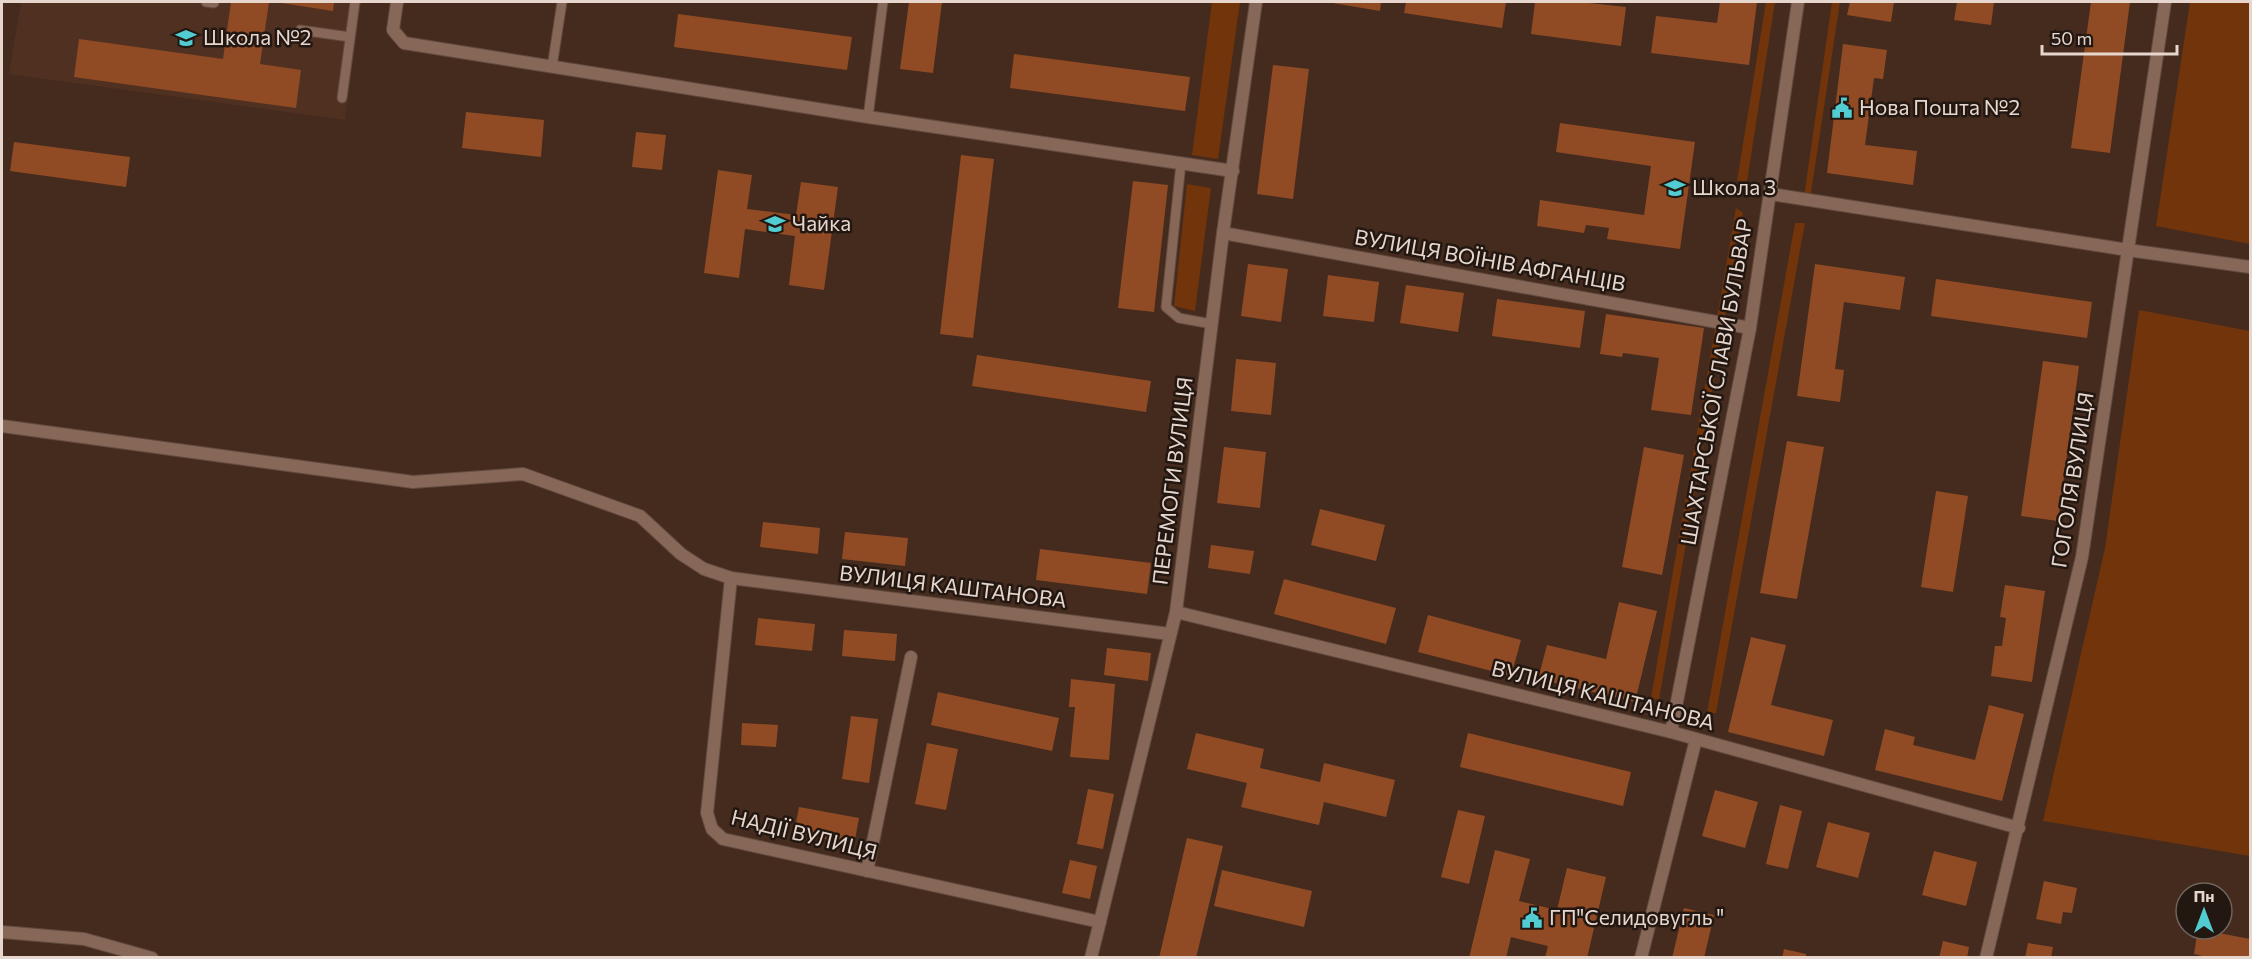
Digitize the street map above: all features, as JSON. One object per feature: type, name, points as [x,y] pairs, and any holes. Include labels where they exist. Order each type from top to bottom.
[{"type":"street","points":[[397,2],[393,30],[404,43],[868,117],[1233,171]]},
{"type":"street","name":"ПЕРЕМОГИ ВУЛИЦЯ","points":[[1091,957],[1176,612],[1223,233],[1256,2]]},
{"type":"street","name":"ШАХТАРСЬКОЇ СЛАВИ БУЛЬВАР","points":[[1671,732],[1750,327],[1798,2]]},
{"type":"street","name":"ГОГОЛЯ ВУЛИЦЯ","points":[[1986,957],[2019,828],[2082,557],[2165,2]]},
{"type":"street","points":[[1771,194],[2250,267]]},
{"type":"street","name":"ВУЛИЦЯ ВОЇНІВ АФГАНЦІВ","points":[[1223,233],[1750,327]]},
{"type":"street","name":"ВУЛИЦЯ КАШТАНОВА","points":[[2,426],[413,482],[523,474],[640,516],[681,554],[704,569],[731,578],[1170,634]]},
{"type":"street","name":"НАДІЇ ВУЛИЦЯ","points":[[731,578],[707,813],[712,829],[723,839],[1100,922]]},
{"type":"street","name":"ВУЛИЦЯ КАШТАНОВА","points":[[1176,612],[1671,732],[2019,828]]},
{"type":"street","points":[[867,871],[911,657]]},
{"type":"street","points":[[1641,957],[1696,739]]},
{"type":"street","points":[[2,932],[84,939],[152,957]]},
{"type":"lane","points":[[342,98],[355,2]]},
{"type":"lane","points":[[552,67],[562,2]]},
{"type":"lane","points":[[868,117],[883,2]]},
{"type":"lane","points":[[300,30],[350,37]]},
{"type":"lane","points":[[1181,163],[1166,307],[1179,318],[1212,324]]},
{"type":"shaded area","name":"Школа №2","points":[[21,2],[361,2],[345,120],[9,74]]},
{"type":"shaded area","points":[[1212,2],[1240,2],[1218,159],[1192,155]]},
{"type":"shaded area","points":[[1766,2],[1775,2],[1747,181],[1737,181]]},
{"type":"shaded area","points":[[1832,2],[1840,2],[1810,199],[1804,197]]},
{"type":"shaded area","points":[[2190,2],[2250,2],[2250,244],[2156,226]]},
{"type":"shaded area","points":[[1187,184],[1211,188],[1195,311],[1174,306]]},
{"type":"shaded area","points":[[1736,208],[1743,213],[1659,700],[1651,698]]},
{"type":"shaded area","points":[[1795,223],[1805,223],[1716,713],[1707,713]]},
{"type":"shaded area","points":[[2139,310],[2250,331],[2250,856],[2043,821],[2105,548]]},
{"type":"building","points":[[231,2],[269,2],[260,64],[301,70],[296,108],[74,77],[79,39],[223,59]]},
{"type":"building","points":[[275,2],[334,2],[333,11]]},
{"type":"building","points":[[909,2],[942,2],[933,73],[900,69]]},
{"type":"building","points":[[1327,2],[1381,2],[1380,11]]},
{"type":"building","points":[[1406,2],[1506,2],[1502,28],[1404,13]]},
{"type":"building","points":[[1535,2],[1580,2],[1626,7],[1621,46],[1531,34]]},
{"type":"building","points":[[1720,2],[1757,2],[1749,65],[1651,53],[1656,16],[1717,23]]},
{"type":"building","points":[[1850,2],[1894,2],[1891,22],[1847,15]]},
{"type":"building","points":[[1957,2],[1994,2],[1991,25],[1954,20]]},
{"type":"building","points":[[2091,2],[2130,2],[2110,153],[2071,148]]},
{"type":"building","points":[[678,14],[852,37],[847,70],[674,47]]},
{"type":"building","points":[[1843,44],[1887,50],[1883,79],[1874,78],[1865,145],[1917,151],[1913,185],[1827,173]]},
{"type":"building","points":[[1014,54],[1190,77],[1185,111],[1010,88]]},
{"type":"building","points":[[1273,65],[1309,69],[1293,199],[1257,194]]},
{"type":"building","points":[[466,112],[544,120],[541,157],[462,148]]},
{"type":"building","points":[[1560,123],[1695,142],[1680,249],[1607,239],[1609,228],[1586,225],[1584,233],[1537,226],[1540,200],[1644,215],[1651,166],[1556,152]]},
{"type":"building","points":[[636,132],[666,135],[662,170],[632,167]]},
{"type":"building","points":[[14,142],[130,157],[126,187],[10,171]]},
{"type":"building","points":[[961,155],[994,159],[973,338],[940,334]]},
{"type":"building","points":[[718,170],[752,175],[747,209],[796,215],[801,182],[838,187],[824,290],[789,285],[795,236],[745,229],[739,278],[704,273]]},
{"type":"building","points":[[1133,181],[1168,185],[1154,312],[1118,308]]},
{"type":"building","points":[[1248,264],[1288,269],[1281,322],[1241,316]]},
{"type":"building","points":[[1815,264],[1905,277],[1900,310],[1844,302],[1835,369],[1844,370],[1840,402],[1797,396]]},
{"type":"building","points":[[1328,275],[1379,282],[1374,322],[1323,316]]},
{"type":"building","points":[[1936,279],[2092,302],[2087,338],[1931,316]]},
{"type":"building","points":[[1406,285],[1464,293],[1458,332],[1400,323]]},
{"type":"building","points":[[1497,299],[1585,311],[1580,348],[1492,336]]},
{"type":"building","points":[[1606,314],[1704,328],[1691,415],[1651,410],[1659,358],[1623,353],[1622,357],[1600,354]]},
{"type":"building","points":[[977,355],[1151,381],[1146,412],[972,386]]},
{"type":"building","points":[[1236,359],[1276,363],[1271,415],[1231,411]]},
{"type":"building","points":[[2043,361],[2079,366],[2058,521],[2021,516]]},
{"type":"building","points":[[1787,441],[1824,447],[1797,599],[1760,593]]},
{"type":"building","points":[[1224,447],[1266,452],[1260,508],[1217,503]]},
{"type":"building","points":[[1644,447],[1684,455],[1662,575],[1622,567]]},
{"type":"building","points":[[1936,491],[1968,496],[1953,592],[1921,587]]},
{"type":"building","points":[[1320,509],[1385,525],[1376,561],[1311,545]]},
{"type":"building","points":[[763,522],[820,528],[818,554],[760,547]]},
{"type":"building","points":[[845,532],[908,538],[905,566],[842,559]]},
{"type":"building","points":[[1211,545],[1254,551],[1250,574],[1208,568]]},
{"type":"building","points":[[1040,549],[1151,563],[1147,594],[1036,580]]},
{"type":"building","points":[[1284,579],[1396,608],[1386,644],[1274,614]]},
{"type":"building","points":[[2005,585],[2045,591],[2032,682],[1991,676],[1995,646],[2002,646],[2006,618],[2000,617]]},
{"type":"building","points":[[1619,602],[1657,611],[1635,702],[1538,679],[1547,645],[1606,659]]},
{"type":"building","points":[[1428,615],[1521,640],[1511,676],[1418,652]]},
{"type":"building","points":[[758,618],[815,624],[812,651],[755,645]]},
{"type":"building","points":[[844,630],[897,634],[895,661],[842,656]]},
{"type":"building","points":[[1751,637],[1786,645],[1771,705],[1833,720],[1824,756],[1728,732]]},
{"type":"building","points":[[1107,648],[1151,653],[1148,681],[1104,675]]},
{"type":"building","points":[[1071,679],[1115,684],[1109,760],[1070,757],[1075,707],[1069,707]]},
{"type":"building","points":[[938,692],[1059,718],[1052,751],[931,725]]},
{"type":"building","points":[[1989,705],[2024,714],[2002,801],[1875,770],[1885,729],[1915,737],[1913,745],[1975,760]]},
{"type":"building","points":[[851,716],[878,719],[869,783],[842,779]]},
{"type":"building","points":[[742,723],[778,725],[776,747],[741,745]]},
{"type":"building","points":[[1196,733],[1264,749],[1260,768],[1320,782],[1324,763],[1395,780],[1386,817],[1324,802],[1319,825],[1241,807],[1247,783],[1187,769]]},
{"type":"building","points":[[1468,733],[1631,772],[1623,806],[1460,767]]},
{"type":"building","points":[[927,743],[958,749],[946,810],[915,804]]},
{"type":"building","points":[[1088,789],[1114,794],[1103,849],[1077,844]]},
{"type":"building","points":[[1715,790],[1758,802],[1745,848],[1702,836]]},
{"type":"building","points":[[1780,805],[1802,811],[1788,869],[1766,864]]},
{"type":"building","points":[[799,807],[859,818],[854,845],[794,833]]},
{"type":"building","points":[[1458,810],[1485,816],[1469,884],[1441,877]]},
{"type":"building","points":[[1828,822],[1870,833],[1858,878],[1816,867]]},
{"type":"building","points":[[1187,838],[1223,846],[1196,958],[1159,958]]},
{"type":"building","points":[[1495,850],[1530,859],[1519,901],[1557,910],[1567,868],[1606,877],[1587,958],[1545,958],[1548,946],[1511,937],[1506,958],[1469,958]]},
{"type":"building","points":[[1934,851],[1977,862],[1966,906],[1922,895]]},
{"type":"building","points":[[1070,860],[1097,866],[1090,899],[1062,893]]},
{"type":"building","points":[[1222,870],[1312,891],[1304,927],[1214,906]]},
{"type":"building","points":[[2044,881],[2077,888],[2072,913],[2063,912],[2061,924],[2036,919]]},
{"type":"building","points":[[1684,908],[1714,915],[1704,958],[1672,958]]},
{"type":"building","points":[[2234,936],[2250,939],[2250,958],[2211,958],[2194,954],[2196,941],[2234,941]]},
{"type":"building","points":[[1943,941],[1969,947],[1967,958],[1939,958]]},
{"type":"building","points":[[2028,943],[2053,947],[2051,958],[2025,958]]},
{"type":"building","points":[[1784,949],[1806,954],[1806,958],[1782,958]]},
{"type":"place","name":"Школа №2","points":[[186,38]]},
{"type":"place","name":"Нова Пошта №2","points":[[1842,108]]},
{"type":"place","name":"Школа 3","points":[[1675,188]]},
{"type":"place","name":"Чайка","points":[[775,224]]},
{"type":"place","name":"ГП\"Селидовугль \"","points":[[1532,918]]}]
